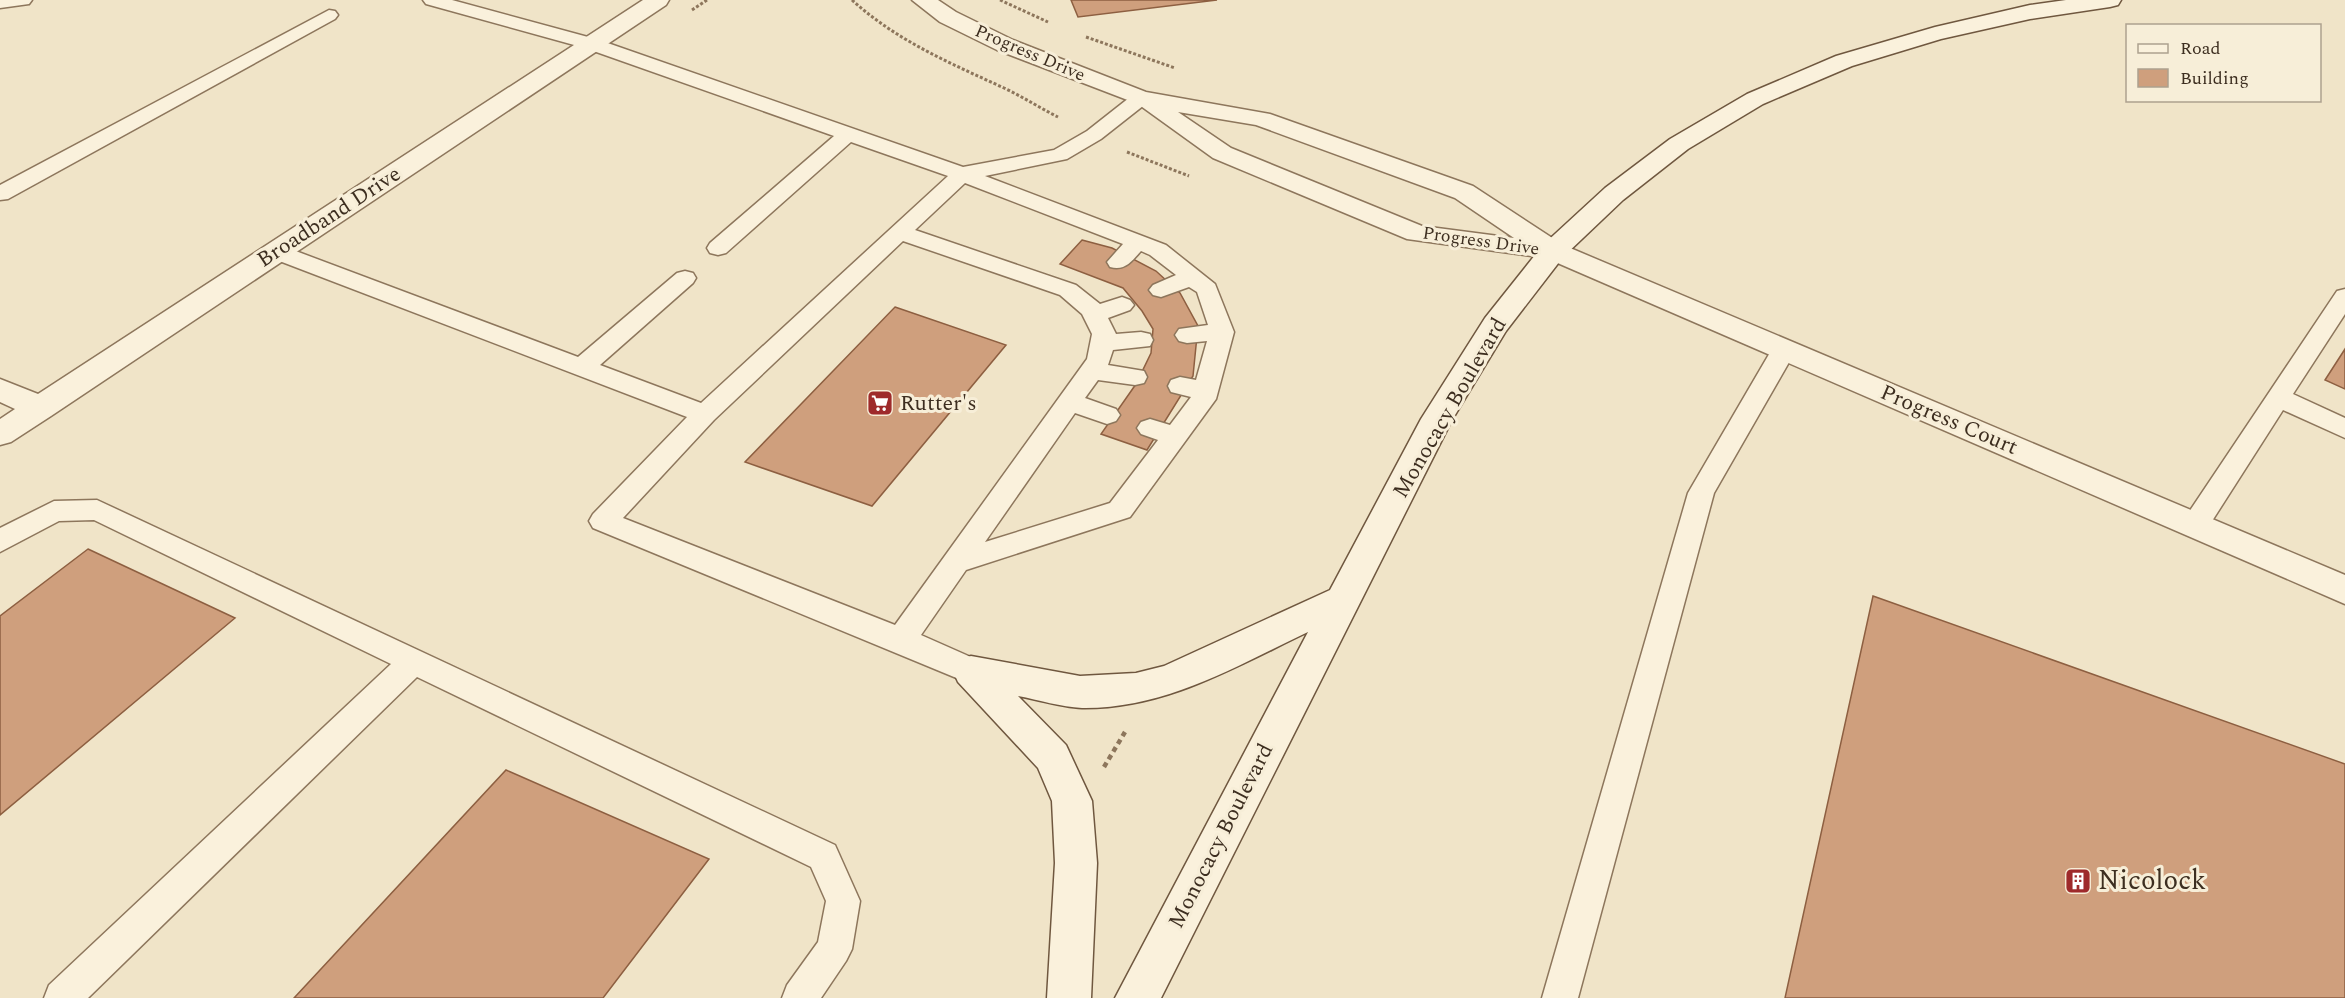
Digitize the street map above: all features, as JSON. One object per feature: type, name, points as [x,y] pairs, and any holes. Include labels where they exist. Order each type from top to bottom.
[{"type":"street","name":"Broadband Drive","points":[[0,434],[658,0]]},
{"type":"street","name":"Progress Drive","points":[[923,0],[948,17],[1005,45],[1141,98],[1261,118],[1464,192],[1553,251]]},
{"type":"street","name":"Monocacy Boulevard","points":[[1137,998],[1437,419],[1495,325],[1553,251],[1614,194],[1679,144],[1755,99],[1844,61],[1935,34],[2030,12],[2110,0]]},
{"type":"street","name":"Progress Drive","points":[[1141,98],[1222,153],[1417,233],[1553,251]]},
{"type":"street","name":"Progress Court","points":[[1553,251],[2345,590]]},
{"type":"street","points":[[0,389],[40,408]]},
{"type":"street","points":[[971,671],[1080,692],[1136,689],[1172,679],[1344,600]]},
{"type":"street","points":[[971,671],[1052,757],[1072,801],[1076,863],[1069,998]]},
{"type":"lane","points":[[0,3],[23,0]]},
{"type":"lane","points":[[432,0],[592,44],[962,174],[1158,250],[1207,289],[1222,332],[1203,399],[1162,432],[1120,510],[956,562]]},
{"type":"lane","points":[[0,194],[329,15]]},
{"type":"lane","points":[[971,671],[901,640],[603,521],[705,414],[962,174],[1060,155],[1094,135],[1141,98]]},
{"type":"lane","points":[[718,248],[848,134]]},
{"type":"lane","points":[[899,232],[1068,290],[1085,290],[1104,334],[1099,360],[901,640]]},
{"type":"lane","points":[[1118,262],[1138,242]]},
{"type":"lane","points":[[277,252],[705,414]]},
{"type":"lane","points":[[1161,290],[1192,277]]},
{"type":"lane","points":[[581,368],[685,278]]},
{"type":"lane","points":[[2195,525],[2345,296]]},
{"type":"lane","points":[[1095,314],[1122,305]]},
{"type":"lane","points":[[1187,335],[1222,332]]},
{"type":"lane","points":[[1102,344],[1141,340]]},
{"type":"lane","points":[[1560,998],[1701,493],[1784,350]]},
{"type":"lane","points":[[1091,370],[1135,377]]},
{"type":"lane","points":[[1179,386],[1206,390]]},
{"type":"lane","points":[[2279,398],[2345,429]]},
{"type":"lane","points":[[1070,402],[1107,415]]},
{"type":"lane","points":[[0,541],[54,511],[97,510],[823,856],[843,901],[834,949],[800,998]]},
{"type":"lane","points":[[62,998],[414,661]]},
{"type":"path","points":[[1098,777],[1127,728]]},
{"type":"building","points":[[1071,0],[1217,0],[1078,17]]},
{"type":"building","points":[[1082,240],[1112,248],[1156,271],[1180,293],[1198,326],[1193,376],[1147,450],[1101,434],[1136,384],[1151,353],[1153,329],[1123,288],[1060,264]]},
{"type":"building","name":"Rutter's","points":[[895,307],[1006,345],[872,506],[745,462]]},
{"type":"building","points":[[2345,349],[2345,389],[2325,380]]},
{"type":"building","points":[[88,549],[235,618],[0,815],[0,616]]},
{"type":"building","name":"Nicolock","points":[[1873,596],[2345,764],[2345,998],[1785,998]]},
{"type":"building","points":[[506,770],[709,859],[603,998],[294,998]]},
{"type":"place","name":"Rutter's","points":[[880,403]]},
{"type":"place","name":"Nicolock","points":[[2078,881]]}]
